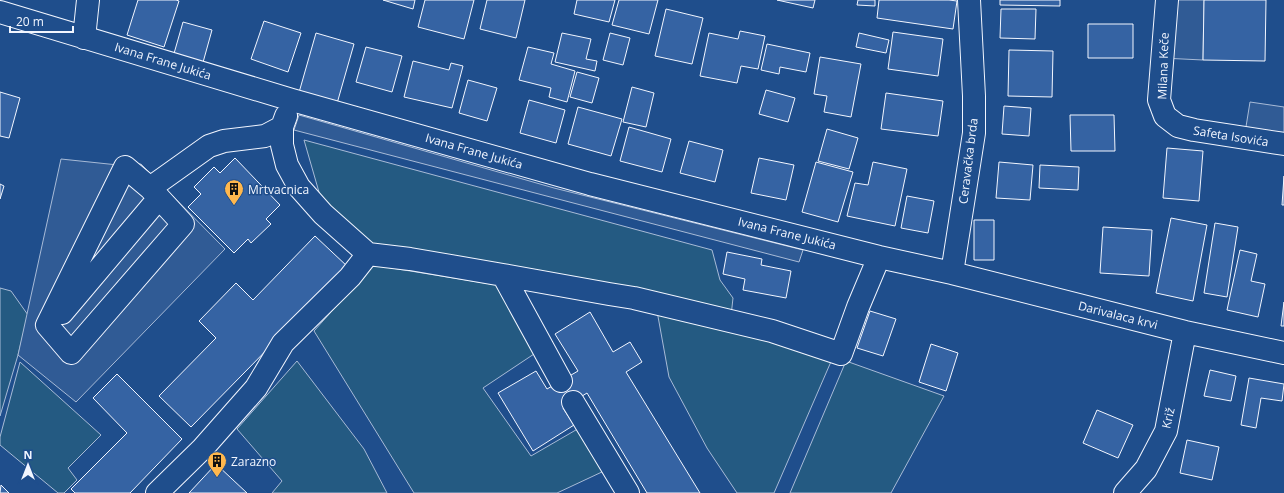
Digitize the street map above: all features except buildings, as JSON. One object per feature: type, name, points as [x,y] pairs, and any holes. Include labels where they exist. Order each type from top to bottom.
[{"type":"street","points":[[84,38],[88,0]]},
{"type":"street","name":"Ceravačka brda","points":[[952,273],[974,133],[974,96],[969,0]]},
{"type":"street","name":"Milana Keče","points":[[1167,0],[1159,100],[1165,116],[1178,126]]},
{"type":"street","name":"Ivana Frane Jukića","points":[[0,12],[292,100],[590,184],[879,257],[952,273]]},
{"type":"street","points":[[292,100],[282,127],[282,145],[287,165],[299,187],[324,214],[368,254],[503,275],[634,298],[772,331],[841,354],[858,307],[879,257]]},
{"type":"street","name":"Safeta Isovića","points":[[1178,126],[1194,130],[1284,144]]},
{"type":"street","points":[[50,328],[155,193],[209,146],[224,141],[265,136],[282,127]]},
{"type":"street","points":[[125,167],[155,193],[184,224],[71,353],[48,325],[125,167]]},
{"type":"street","points":[[157,493],[203,448],[256,388],[283,343],[350,277],[368,254]]},
{"type":"street","name":"Darivalaca krvi","points":[[952,273],[1185,332],[1284,354]]},
{"type":"street","points":[[503,275],[561,381]]},
{"type":"street","name":"Križ","points":[[1125,493],[1146,469],[1166,431],[1185,332]]},
{"type":"street","points":[[573,402],[628,493]]},
{"type":"shaded area","points":[[1167,0],[1204,0],[1203,60],[1162,58]]},
{"type":"shaded area","points":[[1250,102],[1284,107],[1284,144],[1244,139]]},
{"type":"shaded area","points":[[299,115],[554,188],[803,250],[799,262],[294,130]]},
{"type":"shaded area","points":[[304,140],[712,250],[720,280],[733,298],[731,316],[367,245],[323,206]]},
{"type":"shaded area","points":[[61,159],[118,165],[141,164],[225,249],[76,402],[18,355]]},
{"type":"shaded area","points":[[373,265],[497,285],[537,352],[483,388],[531,456],[581,427],[604,471],[557,493],[414,493],[314,331]]},
{"type":"shaded area","points":[[0,288],[11,291],[28,315],[0,416]]},
{"type":"shaded area","points":[[657,311],[833,357],[774,493],[737,493],[707,448],[669,377]]},
{"type":"shaded area","points":[[297,361],[364,449],[387,493],[272,493],[282,481],[237,429]]},
{"type":"shaded area","points":[[846,361],[944,396],[891,493],[790,493]]},
{"type":"shaded area","points":[[20,362],[101,435],[68,468],[77,480],[64,493],[58,493],[0,445],[0,437]]},
{"type":"place","name":"Mrtvacnica","points":[[234,206]]},
{"type":"place","name":"Zarazno","points":[[217,478]]}]
